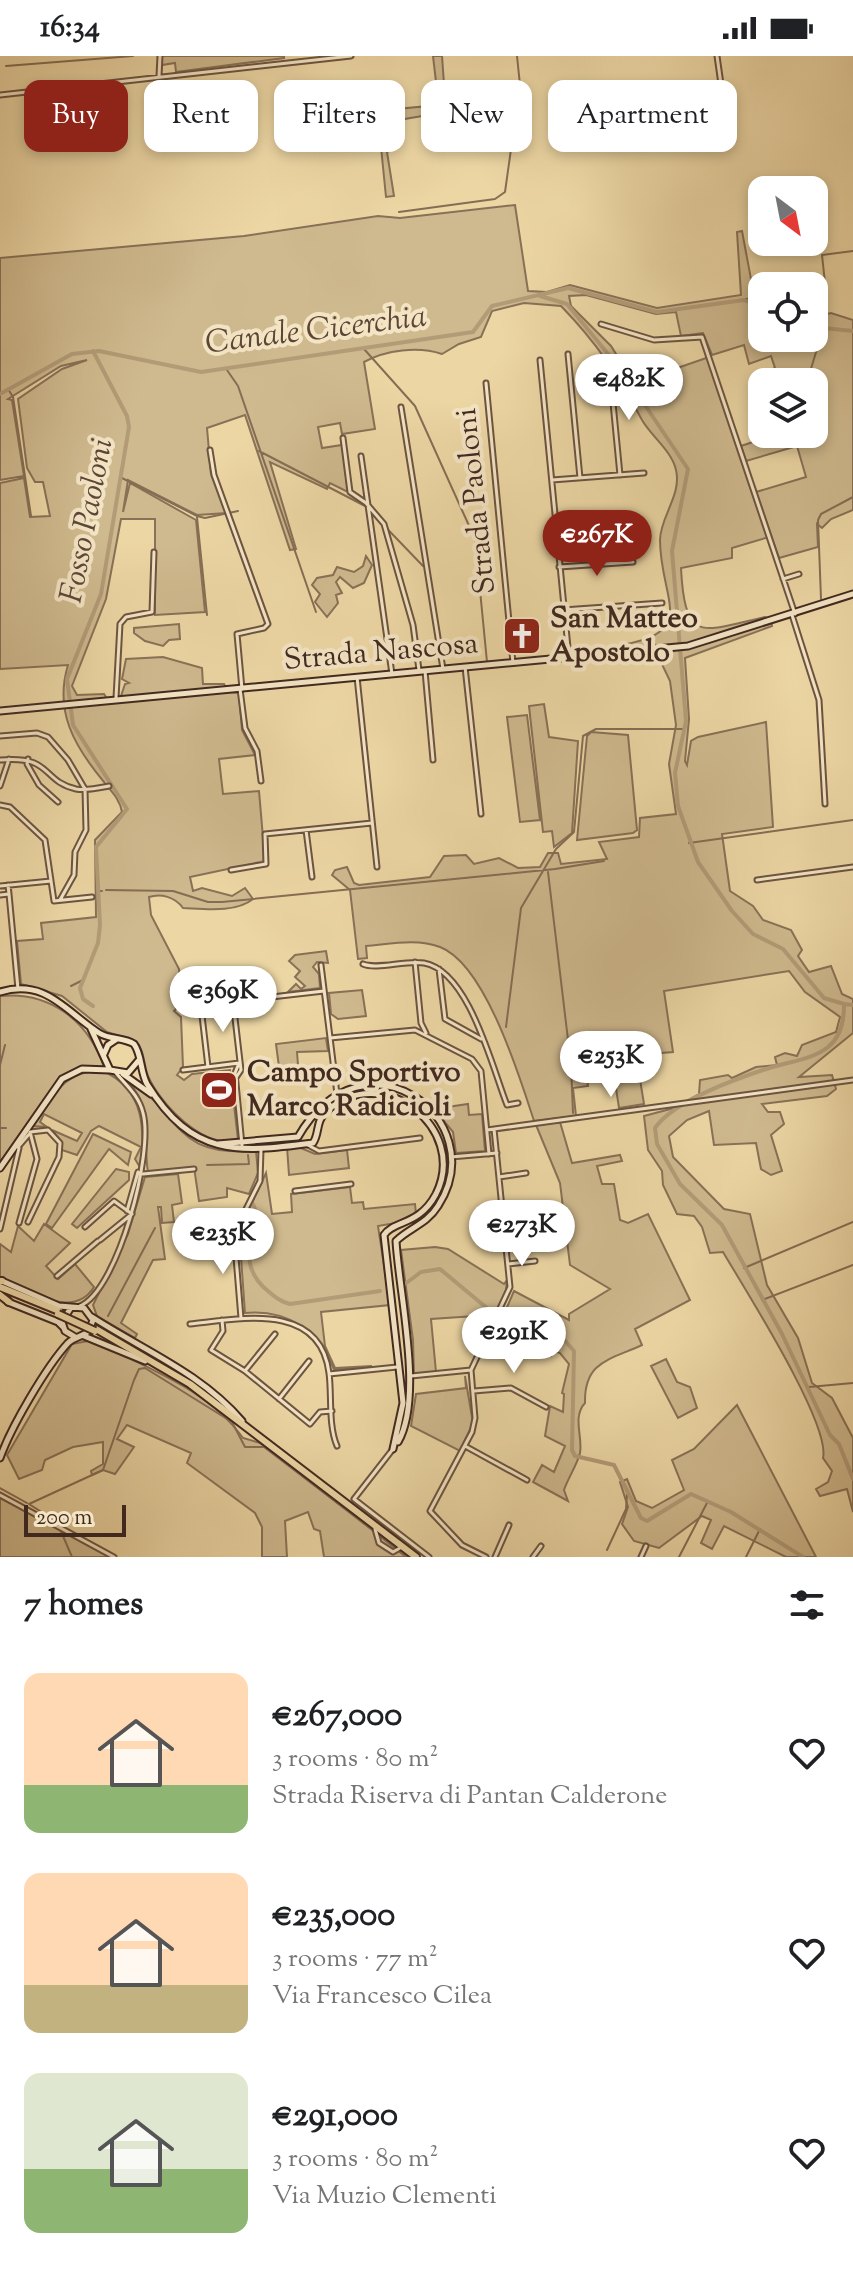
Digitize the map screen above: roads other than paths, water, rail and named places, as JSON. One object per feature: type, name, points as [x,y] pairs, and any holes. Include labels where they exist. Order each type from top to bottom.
[{"type":"main road","points":[[0,1287],[9,1302]]},
{"type":"main road","points":[[0,1287],[96,1330],[190,1384],[378,1530],[395,1552],[414,1557]]},
{"type":"main road","points":[[96,1330],[217,1406],[414,1557]]},
{"type":"street","points":[[159,76],[160,56]]},
{"type":"street","points":[[0,95],[351,56]]},
{"type":"street","points":[[717,56],[720,80]]},
{"type":"street","points":[[601,324],[655,340],[702,337],[783,579],[819,700],[825,804]]},
{"type":"street","points":[[568,354],[580,478]]},
{"type":"street","points":[[540,360],[569,658]]},
{"type":"street","points":[[610,372],[620,475]]},
{"type":"street","name":"Strada Paoloni","points":[[486,383],[513,663]]},
{"type":"street","points":[[401,407],[443,669]]},
{"type":"street","points":[[343,438],[349,491],[366,503],[385,527],[414,627],[433,760]]},
{"type":"street","points":[[210,450],[214,475],[268,625],[237,634],[244,726],[257,751],[261,781]]},
{"type":"street","points":[[361,456],[392,674]]},
{"type":"street","points":[[552,480],[644,473]]},
{"type":"street","points":[[116,701],[120,624],[126,617],[152,612],[154,552]]},
{"type":"street","points":[[559,567],[633,562]]},
{"type":"street","points":[[783,579],[799,574]]},
{"type":"street","name":"Strada Nascosa","points":[[0,711],[680,647],[853,594]]},
{"type":"street","points":[[563,610],[662,603]]},
{"type":"street","points":[[465,667],[481,814]]},
{"type":"street","points":[[357,677],[377,867]]},
{"type":"street","points":[[0,736],[37,733],[48,737],[68,760],[85,789],[86,830],[75,852],[74,875],[60,900]]},
{"type":"street","points":[[0,786],[9,759]]},
{"type":"street","points":[[28,759],[27,764],[39,785],[58,802]]},
{"type":"street","points":[[0,760],[28,759],[71,787],[109,786]]},
{"type":"street","points":[[0,805],[10,807],[45,840],[54,901],[92,897]]},
{"type":"street","points":[[231,870],[266,864],[265,834],[372,823]]},
{"type":"street","points":[[306,830],[312,877]]},
{"type":"street","points":[[757,880],[853,867]]},
{"type":"street","points":[[0,886],[51,881]]},
{"type":"street","points":[[8,885],[18,989]]},
{"type":"street","points":[[0,895],[9,894]]},
{"type":"street","points":[[363,964],[415,962],[439,969],[459,989],[507,1105],[518,1103]]},
{"type":"street","points":[[415,962],[421,1017],[427,1034]]},
{"type":"street","points":[[321,965],[337,1094]]},
{"type":"street","points":[[439,969],[445,1019],[481,1039]]},
{"type":"street","points":[[2,990],[18,989],[44,994],[64,1004],[105,1036],[134,1044],[144,1078],[162,1105]]},
{"type":"street","points":[[183,1007],[324,991]]},
{"type":"street","points":[[233,1001],[240,1075],[235,1079],[242,1145]]},
{"type":"street","points":[[201,1005],[208,1067]]},
{"type":"street","points":[[410,1029],[421,1017]]},
{"type":"street","points":[[61,1352],[63,1318],[92,1299],[126,1229],[140,1173],[144,1115],[134,1093],[116,1072],[88,1025]]},
{"type":"street","points":[[330,1038],[410,1029],[427,1034],[479,1066]]},
{"type":"street","points":[[104,1054],[108,1045],[118,1039]]},
{"type":"street","points":[[0,1168],[29,1129],[54,1087],[69,1074],[91,1068],[116,1072],[133,1069],[139,1059]]},
{"type":"street","points":[[479,1066],[489,1060]]},
{"type":"street","points":[[183,1070],[239,1063]]},
{"type":"street","points":[[479,1066],[489,1154]]},
{"type":"street","points":[[116,1072],[162,1105],[186,1129],[211,1144],[230,1149],[316,1138]]},
{"type":"street","points":[[487,1130],[853,1081]]},
{"type":"street","points":[[300,1140],[312,1113],[337,1094],[353,1088],[379,1085],[397,1089],[418,1100],[434,1115],[447,1137],[451,1157],[449,1183],[439,1204],[423,1224],[397,1240],[386,1240]]},
{"type":"street","points":[[353,1088],[355,1096]]},
{"type":"street","points":[[317,1150],[318,1121],[326,1112],[355,1096],[375,1094],[396,1098],[427,1120],[438,1137],[442,1155],[441,1181],[432,1200],[414,1220],[385,1233],[402,1395],[401,1422],[393,1449]]},
{"type":"street","points":[[427,1120],[434,1115]]},
{"type":"street","points":[[28,1222],[59,1157],[60,1143],[48,1130],[29,1129]]},
{"type":"street","points":[[19,1223],[37,1159],[29,1129]]},
{"type":"street","points":[[486,1557],[462,1545],[430,1514],[474,1427],[471,1370],[508,1297],[508,1264],[494,1129]]},
{"type":"street","points":[[211,1144],[242,1145],[316,1138]]},
{"type":"street","points":[[300,1140],[317,1150],[420,1138]]},
{"type":"street","points":[[241,1318],[234,1233],[262,1172],[261,1146]]},
{"type":"street","points":[[0,1229],[17,1147]]},
{"type":"street","points":[[451,1157],[497,1153]]},
{"type":"street","points":[[140,1173],[194,1169]]},
{"type":"street","points":[[499,1177],[526,1173]]},
{"type":"street","points":[[295,1191],[351,1184]]},
{"type":"street","points":[[432,1200],[439,1204]]},
{"type":"street","points":[[85,1227],[114,1201],[130,1212]]},
{"type":"street","points":[[57,1276],[130,1212]]},
{"type":"street","points":[[117,1226],[126,1229]]},
{"type":"street","points":[[390,1229],[397,1232],[409,1376],[406,1425],[393,1449],[354,1497],[429,1557]]},
{"type":"street","points":[[508,1264],[535,1261]]},
{"type":"street","points":[[0,1287],[59,1306],[76,1307],[183,1371],[216,1395],[245,1425]]},
{"type":"street","points":[[9,1302],[80,1337],[151,1363]]},
{"type":"street","points":[[0,1458],[16,1423],[61,1352],[91,1328],[92,1317]]},
{"type":"street","points":[[190,1324],[273,1317],[299,1328],[322,1351],[329,1374],[337,1446]]},
{"type":"street","points":[[222,1320],[223,1331],[211,1350],[245,1371],[310,1424],[320,1412],[332,1411]]},
{"type":"street","points":[[395,1320],[403,1320]]},
{"type":"street","points":[[245,1371],[275,1334]]},
{"type":"street","points":[[279,1399],[309,1361]]},
{"type":"street","points":[[329,1374],[399,1367]]},
{"type":"street","points":[[409,1376],[471,1370]]},
{"type":"street","points":[[472,1391],[511,1388],[546,1407]]},
{"type":"street","points":[[402,1395],[410,1395]]},
{"type":"street","points":[[465,1446],[527,1480]]},
{"type":"street","points":[[0,1495],[114,1557]]},
{"type":"street","points":[[495,1557],[509,1525]]},
{"type":"street","points":[[378,1530],[395,1532]]},
{"type":"street","points":[[533,1557],[541,1546]]},
{"type":"street","points":[[641,1557],[646,1546]]},
{"type":"waterway","points":[[6,66],[133,56]]},
{"type":"waterway","points":[[399,212],[495,199],[505,192],[520,85],[517,56]]},
{"type":"waterway","points":[[824,272],[822,255],[853,251]]},
{"type":"waterway","name":"Canale Cicerchia","points":[[0,394],[72,354],[99,351],[201,372],[473,332],[492,306],[568,288],[657,312],[748,302]]},
{"type":"waterway","points":[[540,296],[567,304],[622,371],[688,469],[672,551],[686,721],[675,773],[678,806],[698,862],[732,911],[753,934],[783,949],[824,998],[844,1004],[838,1036],[830,1046],[807,1058],[750,1074],[704,1093],[675,1109],[655,1128],[657,1144],[680,1184],[722,1225],[782,1334],[830,1435],[839,1444],[853,1479]]},
{"type":"waterway","points":[[744,300],[748,299]]},
{"type":"waterway","points":[[828,328],[853,331]]},
{"type":"waterway","points":[[364,349],[415,406],[475,539],[487,662]]},
{"type":"waterway","name":"Fosso Paoloni","points":[[93,351],[127,416],[129,427],[101,594],[67,679],[73,725],[127,809],[96,847],[98,943],[80,988],[83,999],[93,1006]]},
{"type":"waterway","points":[[811,368],[816,352]]},
{"type":"waterway","points":[[227,370],[238,386],[316,612]]},
{"type":"waterway","points":[[8,389],[13,397],[31,516]]},
{"type":"waterway","points":[[259,451],[367,507]]},
{"type":"waterway","points":[[120,477],[197,516],[205,518],[238,511]]},
{"type":"waterway","points":[[821,599],[818,520],[821,514],[853,497]]},
{"type":"waterway","points":[[371,512],[423,566]]},
{"type":"waterway","points":[[197,517],[207,615]]},
{"type":"waterway","points":[[506,1027],[521,908],[556,849],[574,832],[583,736],[596,729],[685,729]]},
{"type":"waterway","points":[[689,843],[853,820]]},
{"type":"waterway","points":[[106,890],[173,891],[208,902],[222,902],[555,869],[604,861]]},
{"type":"waterway","points":[[548,872],[571,1065],[573,1113]]},
{"type":"waterway","points":[[71,986],[83,980]]},
{"type":"waterway","points":[[844,1004],[853,1005]]},
{"type":"waterway","points":[[0,1065],[5,1045]]},
{"type":"waterway","points":[[0,1128],[6,1128]]},
{"type":"waterway","points":[[207,1165],[249,1164],[248,1155]]},
{"type":"waterway","name":"Fosso Paoloni","points":[[253,1204],[250,1263],[259,1282],[278,1299],[290,1304],[380,1291]]},
{"type":"waterway","points":[[744,1268],[853,1222]]},
{"type":"waterway","points":[[108,1316],[155,1228]]},
{"type":"waterway","points":[[762,1300],[853,1265]]},
{"type":"waterway","name":"Fosso Paoloni","points":[[405,1284],[421,1272],[440,1269],[494,1314]]},
{"type":"waterway","name":"Fosso Paoloni","points":[[504,1319],[558,1333],[574,1351],[572,1450],[575,1456],[614,1465],[641,1518],[647,1521],[691,1494],[731,1512],[803,1557]]},
{"type":"waterway","points":[[72,1557],[57,1522],[29,1504],[103,1470],[134,1380],[139,1369],[145,1368],[232,1422],[245,1447],[264,1447],[370,1528]]},
{"type":"waterway","points":[[809,1387],[853,1383]]},
{"type":"waterway","points":[[0,1488],[27,1503]]},
{"type":"waterway","points":[[607,1550],[626,1509],[627,1495]]},
{"type":"waterway","points":[[679,1557],[708,1501]]},
{"type":"waterway","points":[[746,1557],[760,1529]]},
{"type":"waterway","points":[[381,1537],[406,1557]]},
{"type":"place","name":"San Matteo Apostolo","points":[[522,636]]},
{"type":"place","name":"Campo Sportivo Marco Radicioli","points":[[219,1090]]}]
